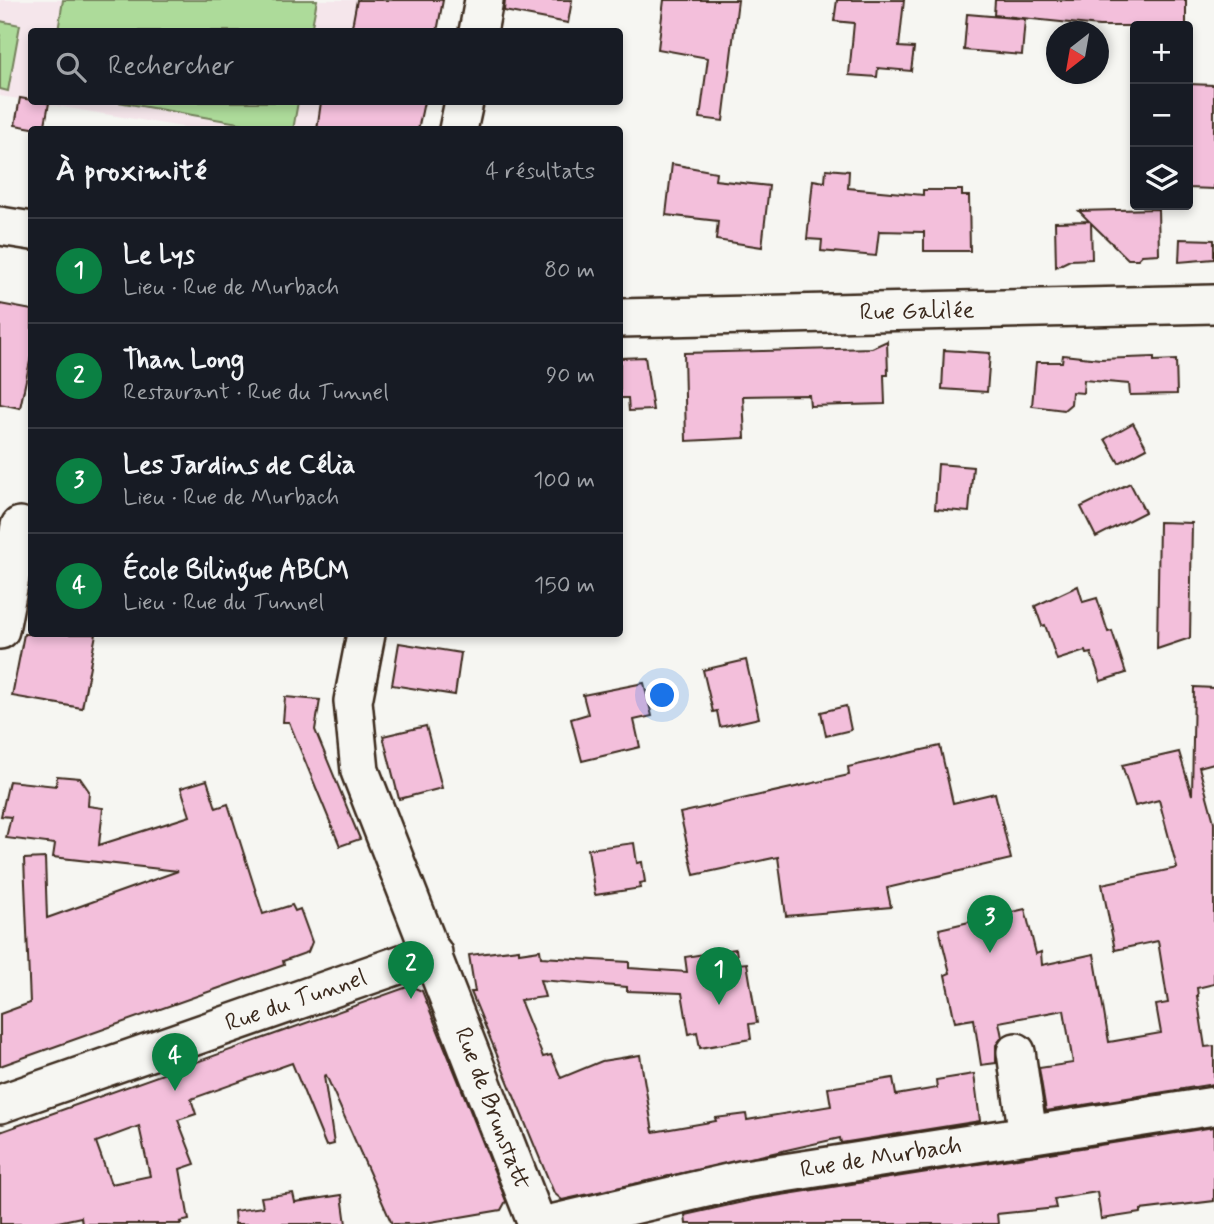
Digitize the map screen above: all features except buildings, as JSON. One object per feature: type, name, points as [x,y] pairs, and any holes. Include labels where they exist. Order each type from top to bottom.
[{"type":"street","points":[[479,28],[484,0]]},
{"type":"street","points":[[459,126],[463,105]]},
{"type":"street","points":[[0,226],[28,230]]},
{"type":"street","name":"Rue Galilée","points":[[623,318],[1214,304]]},
{"type":"street","points":[[0,630],[17,525]]},
{"type":"street","name":"Rue de Brunstatt","points":[[365,637],[353,701],[360,771],[537,1224]]},
{"type":"street","name":"Rue du Tunnel","points":[[0,1104],[433,953]]},
{"type":"street","points":[[1016,1052],[1028,1135]]},
{"type":"street","name":"Rue de Murbach","points":[[551,1224],[744,1179],[1214,1106]]},
{"type":"shaded area","points":[[0,0],[357,0],[352,28],[28,28],[28,101],[0,96]]},
{"type":"shaded area","points":[[50,105],[321,105],[318,126],[176,126]]},
{"type":"green space","points":[[63,0],[317,0],[312,28],[58,28]]},
{"type":"green space","points":[[0,21],[20,25],[8,91],[0,89]]},
{"type":"green space","points":[[135,105],[297,105],[294,126],[255,126]]},
{"type":"place","name":"Les Jardins de Célia","points":[[990,953]]},
{"type":"place","name":"Than Long","points":[[411,999]]},
{"type":"place","name":"Le Lys","points":[[719,1005]]},
{"type":"place","name":"École Bilingue ABCM","points":[[175,1091]]}]
